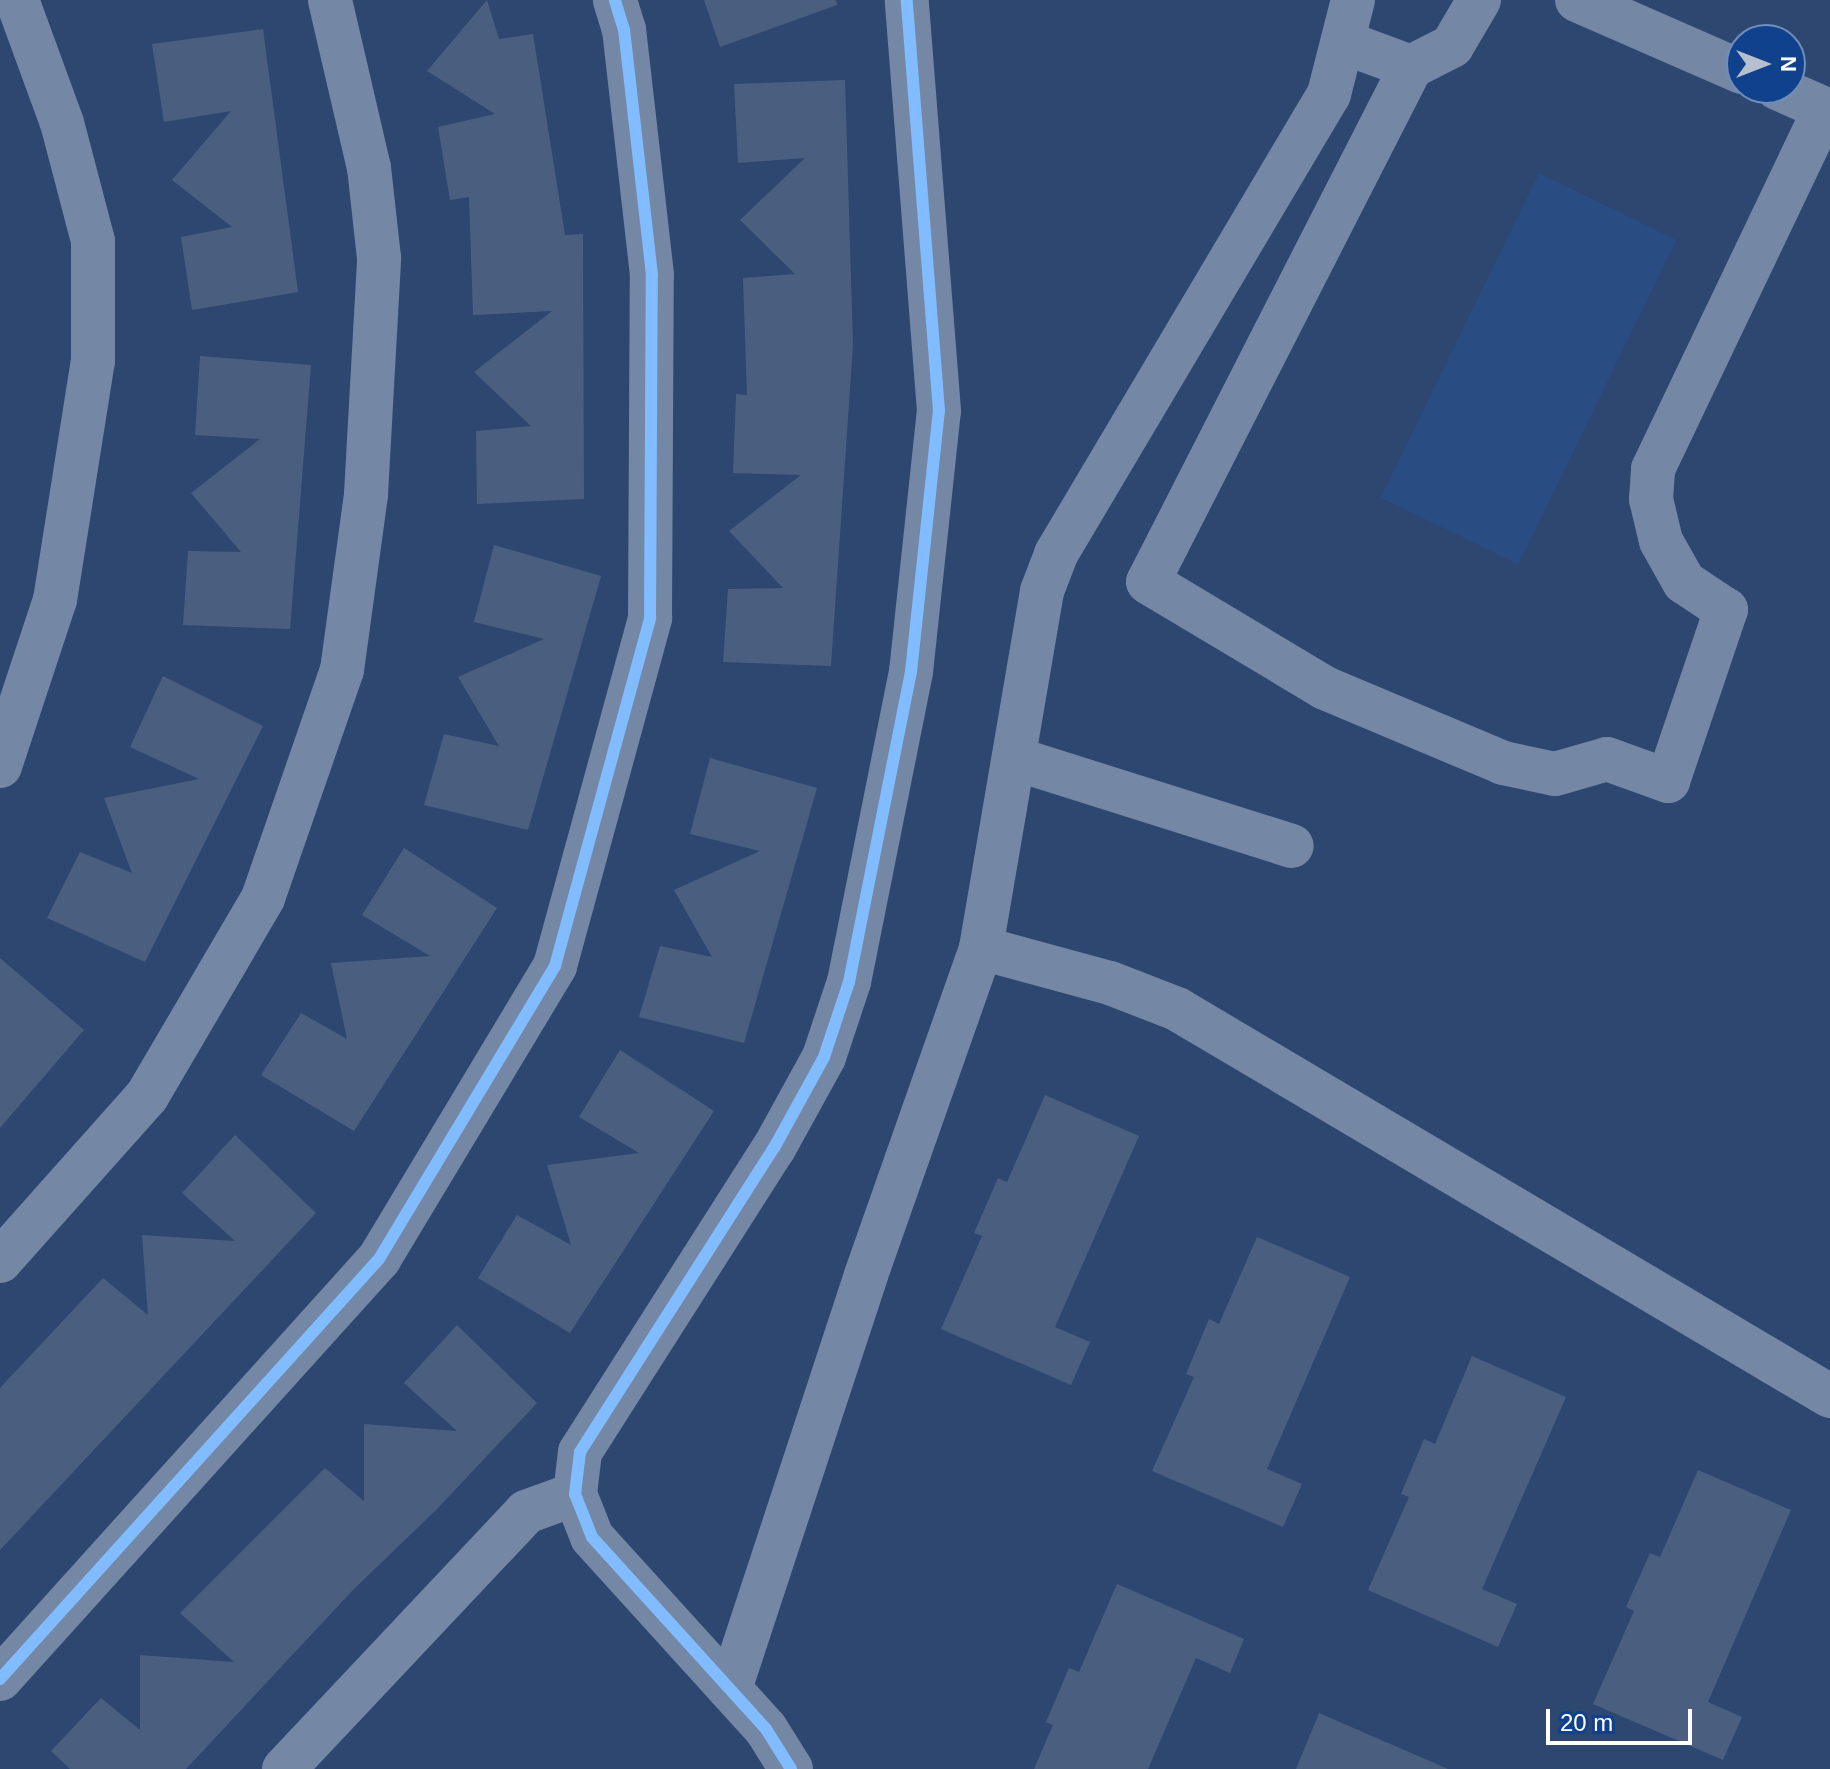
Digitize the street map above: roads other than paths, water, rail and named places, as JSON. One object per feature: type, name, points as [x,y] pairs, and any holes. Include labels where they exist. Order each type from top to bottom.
[{"type":"street","points":[[0,766],[55,600],[93,361],[93,241],[62,123],[17,0]]},
{"type":"street","points":[[0,1261],[147,1096],[263,898],[342,670],[366,494],[379,258],[369,168],[330,0]]},
{"type":"street","points":[[0,1679],[379,1259],[555,966],[650,618],[652,275],[624,30],[615,0]]},
{"type":"street","points":[[791,1769],[766,1729],[592,1537],[575,1494],[580,1452],[774,1148],[824,1057],[849,982],[911,672],[938,425],[907,0]]},
{"type":"street","points":[[730,1689],[866,1275],[981,948],[1016,759],[1042,591],[1056,554],[1329,94],[1353,0]]},
{"type":"street","points":[[1479,0],[1452,46],[1411,67],[1148,582],[1325,688],[1503,763],[1555,774],[1607,759],[1668,781],[1726,610],[1684,582],[1661,541],[1651,499],[1653,469],[1825,109],[1806,101]]},
{"type":"street","points":[[1577,0],[1726,65]]},
{"type":"street","points":[[1343,42],[1411,67]]},
{"type":"street","points":[[1016,759],[1292,846]]},
{"type":"street","points":[[981,948],[1110,983],[1177,1009],[1830,1396]]},
{"type":"street","points":[[284,1769],[526,1512],[575,1494]]},
{"type":"water","points":[[1539,173],[1677,240],[1518,565],[1381,497]]}]
